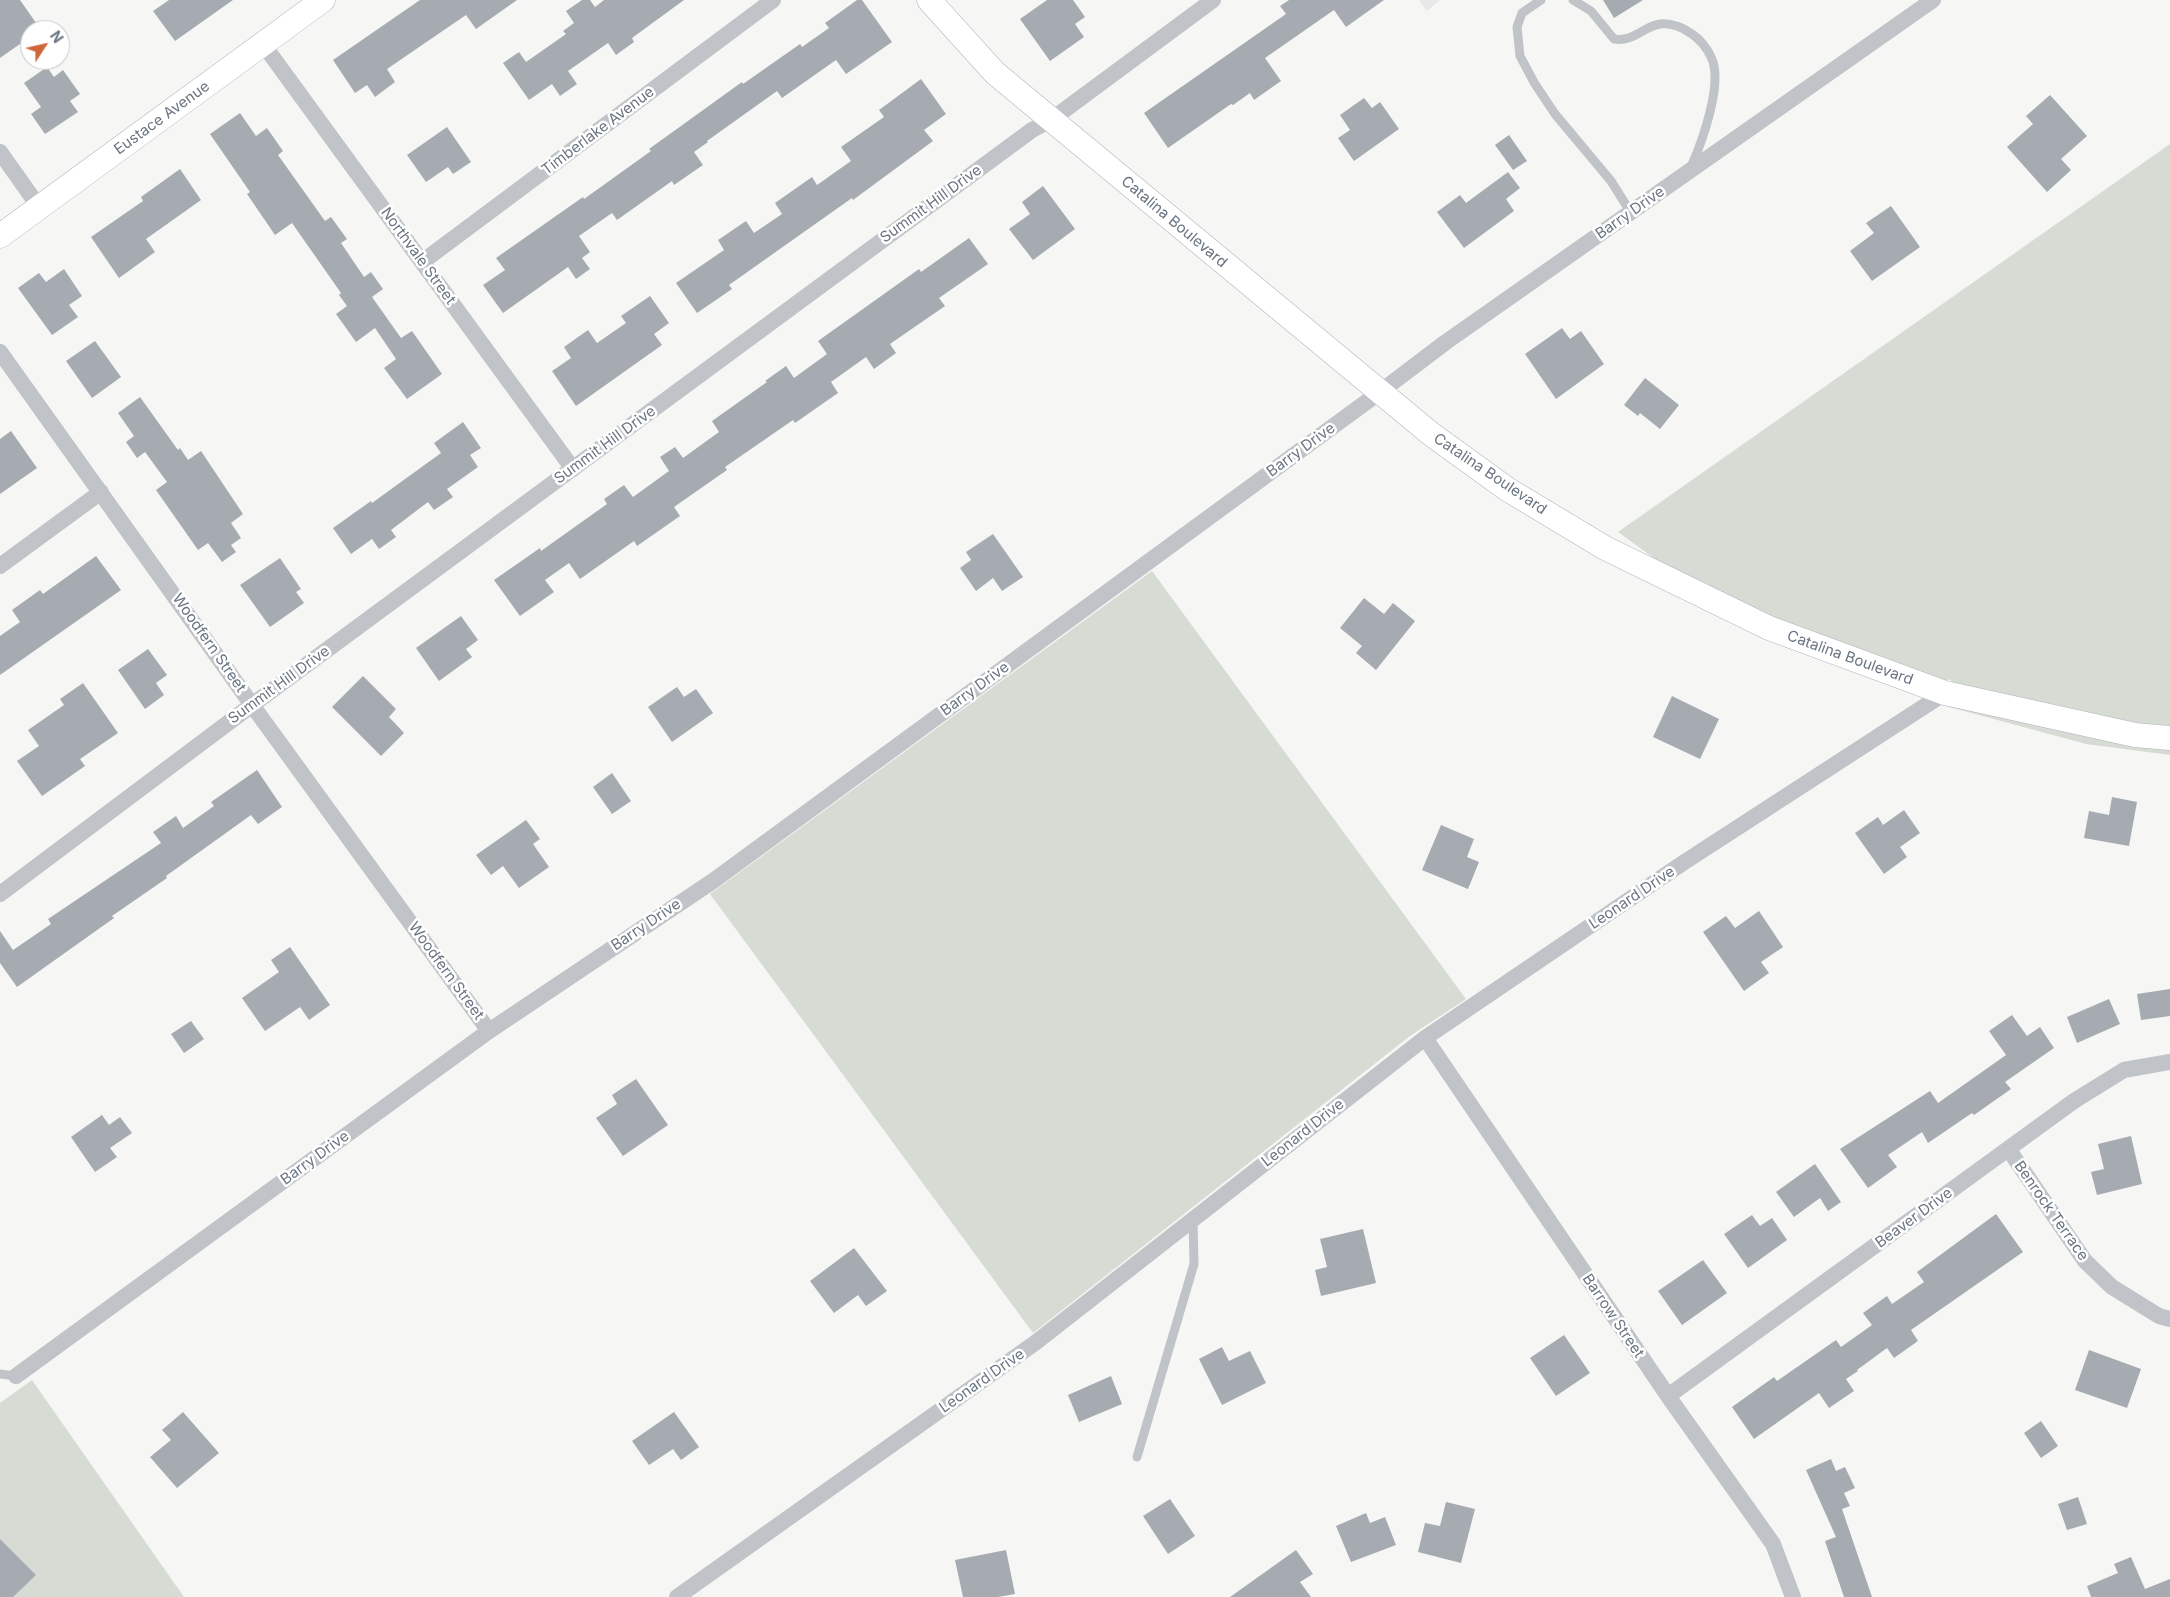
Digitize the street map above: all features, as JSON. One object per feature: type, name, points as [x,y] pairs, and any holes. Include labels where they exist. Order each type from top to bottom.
[{"type":"street","name":"Eustace Avenue","points":[[0,236],[323,0]]},
{"type":"street","name":"Timberlake Avenue","points":[[422,262],[773,0]]},
{"type":"street","name":"Catalina Boulevard","points":[[929,0],[996,73],[1431,434],[1507,489],[1606,548],[1769,628],[1945,693],[2135,735],[2170,738]]},
{"type":"street","name":"Summit Hill Drive","points":[[0,894],[252,705],[1032,130],[1051,120],[1213,0]]},
{"type":"street","name":"Barry Drive","points":[[8,1375],[489,1031],[713,880],[1446,342],[1933,0]]},
{"type":"street","name":"Northvale Street","points":[[263,44],[573,469]]},
{"type":"street","points":[[0,152],[40,207]]},
{"type":"street","name":"Woodfern Street","points":[[0,352],[252,705],[489,1031]]},
{"type":"street","points":[[0,566],[101,492]]},
{"type":"street","name":"Leonard Drive","points":[[677,1597],[1036,1343],[1425,1038],[1684,863],[1945,693]]},
{"type":"street","name":"Barrow Street","points":[[1425,1038],[1668,1396],[1774,1544],[1793,1597]]},
{"type":"street","name":"Beaver Drive","points":[[1668,1396],[2074,1101],[2124,1070],[2170,1062]]},
{"type":"street","name":"Benrock Terrace","points":[[2008,1150],[2085,1261],[2112,1287],[2160,1316],[2170,1319]]},
{"type":"lane","points":[[1540,0],[1522,13],[1517,27],[1520,56],[1535,84],[1555,114],[1612,181],[1631,213]]},
{"type":"lane","points":[[1573,0],[1591,11],[1614,39],[1624,41],[1659,24],[1682,26],[1699,39],[1712,57],[1715,74],[1711,108],[1705,133],[1689,172]]},
{"type":"lane","points":[[1137,1457],[1194,1264],[1193,1220]]},
{"type":"shaded area","points":[[1419,0],[1440,0],[1427,11]]},
{"type":"shaded area","points":[[2170,144],[2170,728],[2138,725],[1953,684],[1950,679],[1945,682],[1774,618],[1662,564],[1618,532]]},
{"type":"shaded area","points":[[1152,571],[1466,999],[1410,1036],[1033,1333],[710,894]]},
{"type":"shaded area","points":[[1946,703],[2170,748],[2170,755],[2086,744],[1942,705]]},
{"type":"shaded area","points":[[32,1380],[184,1597],[0,1597],[0,1403]]},
{"type":"building","points":[[0,0],[20,0],[34,20],[20,20],[20,44],[0,58]]},
{"type":"building","points":[[169,0],[233,0],[175,41],[153,11]]},
{"type":"building","points":[[420,0],[517,0],[476,29],[466,15],[387,69],[395,82],[375,97],[367,85],[355,93],[333,60]]},
{"type":"building","points":[[582,0],[590,0],[595,7],[604,0],[684,0],[632,38],[634,42],[616,55],[608,43],[568,71],[577,84],[560,96],[552,84],[529,100],[503,63],[519,52],[526,62],[566,34],[563,31],[574,23],[566,11]]},
{"type":"building","points":[[857,0],[862,0],[892,42],[846,74],[836,60],[782,98],[777,91],[694,152],[703,165],[674,185],[672,181],[617,220],[612,213],[579,236],[590,252],[582,258],[590,269],[576,279],[568,267],[503,313],[483,285],[505,270],[496,258],[583,197],[584,199],[651,151],[649,149],[742,82],[743,84],[800,44],[802,47],[829,28],[825,23]]},
{"type":"building","points":[[1047,0],[1073,0],[1085,17],[1075,24],[1084,37],[1050,61],[1020,19]]},
{"type":"building","points":[[1289,0],[1384,0],[1346,27],[1334,10],[1265,58],[1281,81],[1254,100],[1250,93],[1233,105],[1231,104],[1168,148],[1144,113],[1286,14],[1280,6]]},
{"type":"building","points":[[1603,0],[1643,0],[1614,18]]},
{"type":"building","points":[[43,70],[49,70],[54,77],[63,70],[80,94],[70,101],[78,112],[45,134],[31,114],[41,107],[24,83]]},
{"type":"building","points":[[921,79],[946,114],[924,130],[933,141],[853,200],[852,198],[729,285],[732,289],[697,313],[676,283],[724,250],[718,240],[746,221],[754,233],[782,214],[775,203],[812,177],[817,185],[851,161],[841,147],[884,117],[879,110]]},
{"type":"building","points":[[2050,95],[2087,136],[2061,159],[2071,170],[2047,192],[2007,147],[2033,124],[2026,116]]},
{"type":"building","points":[[1364,98],[1372,108],[1380,102],[1399,129],[1354,161],[1338,138],[1350,130],[1340,115]]},
{"type":"building","points":[[240,113],[256,136],[267,128],[283,151],[278,155],[325,221],[331,217],[347,239],[341,243],[364,277],[371,272],[383,289],[372,297],[401,338],[412,331],[442,374],[407,399],[384,368],[396,359],[375,328],[356,342],[336,314],[347,306],[339,295],[341,293],[292,223],[275,235],[247,194],[250,192],[210,134]]},
{"type":"building","points":[[447,127],[471,162],[453,174],[448,167],[426,182],[407,155]]},
{"type":"building","points":[[1509,135],[1527,161],[1513,170],[1495,145]]},
{"type":"building","points":[[180,169],[201,200],[146,239],[155,252],[119,278],[91,237],[143,201],[141,197]]},
{"type":"building","points":[[1508,172],[1520,188],[1506,199],[1514,211],[1464,248],[1437,212],[1460,195],[1466,203]]},
{"type":"building","points":[[1043,186],[1075,229],[1033,260],[1009,229],[1030,214],[1022,202]]},
{"type":"building","points":[[1891,206],[1920,247],[1872,281],[1850,251],[1874,233],[1866,223]]},
{"type":"building","points":[[969,238],[988,264],[939,298],[945,306],[890,344],[896,353],[874,369],[866,357],[831,382],[838,393],[795,423],[793,420],[725,467],[727,470],[674,507],[680,516],[637,546],[634,541],[580,579],[569,563],[545,580],[554,592],[520,616],[494,580],[540,548],[541,551],[607,504],[604,499],[624,485],[633,497],[669,471],[660,457],[675,447],[683,458],[719,432],[712,421],[767,382],[765,381],[786,366],[794,378],[827,354],[818,341],[919,269],[921,272]]},
{"type":"building","points":[[64,269],[82,296],[69,305],[78,317],[52,335],[18,288],[39,273],[46,282]]},
{"type":"building","points":[[650,296],[669,323],[654,334],[662,345],[576,406],[552,371],[571,358],[564,347],[588,330],[597,343],[626,323],[621,316]]},
{"type":"building","points":[[1562,328],[1570,339],[1581,331],[1604,364],[1556,399],[1525,354]]},
{"type":"building","points":[[95,341],[121,377],[92,398],[66,361]]},
{"type":"building","points":[[1645,378],[1679,405],[1660,429],[1640,413],[1638,416],[1624,405]]},
{"type":"building","points":[[140,397],[178,450],[180,448],[188,460],[201,451],[243,514],[231,523],[241,538],[231,545],[236,552],[222,562],[208,543],[198,550],[156,490],[167,482],[145,452],[137,458],[126,442],[134,436],[118,413]]},
{"type":"building","points":[[463,422],[481,448],[470,455],[478,467],[447,489],[453,497],[434,510],[428,502],[391,530],[396,537],[379,549],[372,539],[351,554],[333,528],[371,501],[372,503],[441,453],[434,443]]},
{"type":"building","points":[[11,431],[37,468],[0,494],[0,439]]},
{"type":"building","points":[[993,534],[1023,577],[1002,591],[993,578],[976,591],[960,568],[971,560],[966,552]]},
{"type":"building","points":[[96,556],[121,590],[0,675],[0,636],[20,622],[12,610],[40,590],[43,594]]},
{"type":"building","points":[[280,558],[301,589],[296,592],[304,603],[270,627],[240,585]]},
{"type":"building","points":[[1364,598],[1384,614],[1393,603],[1415,621],[1376,670],[1356,653],[1362,646],[1340,628]]},
{"type":"building","points":[[461,616],[478,640],[466,649],[472,657],[439,681],[416,648]]},
{"type":"building","points":[[148,649],[167,675],[156,683],[164,695],[145,709],[118,670]]},
{"type":"building","points":[[363,676],[396,709],[389,717],[404,733],[381,756],[332,707]]},
{"type":"building","points":[[83,683],[118,733],[80,759],[85,766],[42,796],[17,761],[39,746],[28,730],[64,705],[60,699]]},
{"type":"building","points":[[677,687],[684,697],[696,689],[713,713],[672,742],[648,707]]},
{"type":"building","points":[[1672,696],[1719,719],[1700,759],[1653,737]]},
{"type":"building","points":[[257,770],[282,807],[258,824],[251,815],[166,876],[167,878],[112,916],[114,918],[17,987],[0,963],[0,931],[13,950],[51,924],[48,919],[161,843],[153,832],[176,816],[183,828],[214,806],[211,802]]},
{"type":"building","points":[[612,773],[631,801],[612,814],[593,787]]},
{"type":"building","points":[[2112,797],[2137,802],[2129,846],[2084,838],[2089,811],[2109,815]]},
{"type":"building","points":[[1904,810],[1920,833],[1900,847],[1907,857],[1884,874],[1855,833],[1878,817],[1883,825]]},
{"type":"building","points":[[526,820],[540,839],[533,844],[549,867],[519,888],[503,866],[491,875],[476,855]]},
{"type":"building","points":[[1441,825],[1474,839],[1467,857],[1479,862],[1468,889],[1422,870]]},
{"type":"building","points":[[1759,911],[1783,947],[1761,962],[1769,973],[1744,991],[1703,932],[1726,916],[1735,928]]},
{"type":"building","points":[[290,947],[330,1005],[309,1020],[300,1007],[265,1031],[242,998],[279,972],[271,960]]},
{"type":"building","points":[[2170,989],[2170,1016],[2141,1020],[2137,994]]},
{"type":"building","points":[[2109,999],[2120,1024],[2077,1043],[2067,1017]]},
{"type":"building","points":[[2012,1015],[2027,1036],[2040,1027],[2054,1048],[2005,1082],[2011,1089],[1974,1115],[1972,1113],[1928,1143],[1922,1132],[1888,1155],[1897,1167],[1868,1188],[1840,1149],[1930,1091],[1938,1103],[2006,1055],[1989,1031]]},
{"type":"building","points":[[191,1021],[204,1039],[184,1053],[171,1034]]},
{"type":"building","points":[[636,1079],[668,1125],[623,1156],[596,1118],[617,1104],[612,1095]]},
{"type":"building","points":[[102,1115],[109,1125],[120,1117],[132,1133],[110,1148],[117,1157],[95,1172],[71,1137]]},
{"type":"building","points":[[2131,1136],[2142,1184],[2097,1195],[2091,1172],[2104,1169],[2098,1144]]},
{"type":"building","points":[[1815,1164],[1841,1202],[1828,1211],[1820,1198],[1794,1217],[1776,1192]]},
{"type":"building","points":[[1996,1214],[2023,1252],[1911,1330],[1918,1341],[1894,1358],[1887,1348],[1846,1379],[1854,1391],[1829,1408],[1819,1393],[1754,1439],[1732,1407],[1774,1377],[1777,1381],[1836,1340],[1841,1347],[1872,1325],[1863,1313],[1887,1296],[1892,1304],[1924,1282],[1917,1272]]},
{"type":"building","points":[[1752,1215],[1760,1226],[1772,1218],[1787,1240],[1748,1268],[1724,1234]]},
{"type":"building","points":[[1363,1229],[1376,1283],[1321,1296],[1315,1270],[1327,1267],[1320,1239]]},
{"type":"building","points":[[854,1248],[887,1291],[866,1306],[858,1295],[834,1313],[810,1281]]},
{"type":"building","points":[[1703,1260],[1727,1293],[1682,1325],[1658,1291]]},
{"type":"building","points":[[1564,1335],[1590,1373],[1556,1396],[1530,1358]]},
{"type":"building","points":[[1222,1347],[1229,1361],[1250,1351],[1266,1383],[1222,1405],[1199,1359]]},
{"type":"building","points":[[2089,1350],[2141,1369],[2127,1408],[2075,1390]]},
{"type":"building","points":[[1111,1376],[1122,1404],[1079,1422],[1068,1395]]},
{"type":"building","points":[[183,1412],[219,1453],[177,1488],[150,1457],[171,1440],[162,1430]]},
{"type":"building","points":[[674,1412],[699,1447],[681,1460],[673,1449],[649,1465],[632,1441]]},
{"type":"building","points":[[2041,1421],[2058,1446],[2041,1458],[2024,1433]]},
{"type":"building","points":[[1831,1459],[1836,1471],[1845,1467],[1855,1488],[1844,1493],[1850,1506],[1842,1509],[1872,1597],[1844,1597],[1825,1541],[1836,1537],[1806,1470]]},
{"type":"building","points":[[2078,1497],[2087,1524],[2067,1530],[2058,1504]]},
{"type":"building","points":[[1170,1499],[1195,1536],[1168,1554],[1143,1516]]},
{"type":"building","points":[[1446,1502],[1475,1509],[1461,1563],[1418,1552],[1425,1523],[1440,1526]]},
{"type":"building","points":[[1366,1513],[1370,1523],[1385,1517],[1396,1545],[1351,1562],[1336,1526]]},
{"type":"building","points":[[0,1539],[36,1575],[13,1597],[0,1597]]},
{"type":"building","points":[[1006,1550],[1015,1594],[998,1597],[963,1597],[955,1560]]},
{"type":"building","points":[[1296,1550],[1313,1574],[1300,1582],[1311,1597],[1230,1597]]},
{"type":"building","points":[[2131,1557],[2145,1589],[2170,1579],[2170,1597],[2091,1597],[2087,1586],[2118,1573],[2114,1564]]}]
